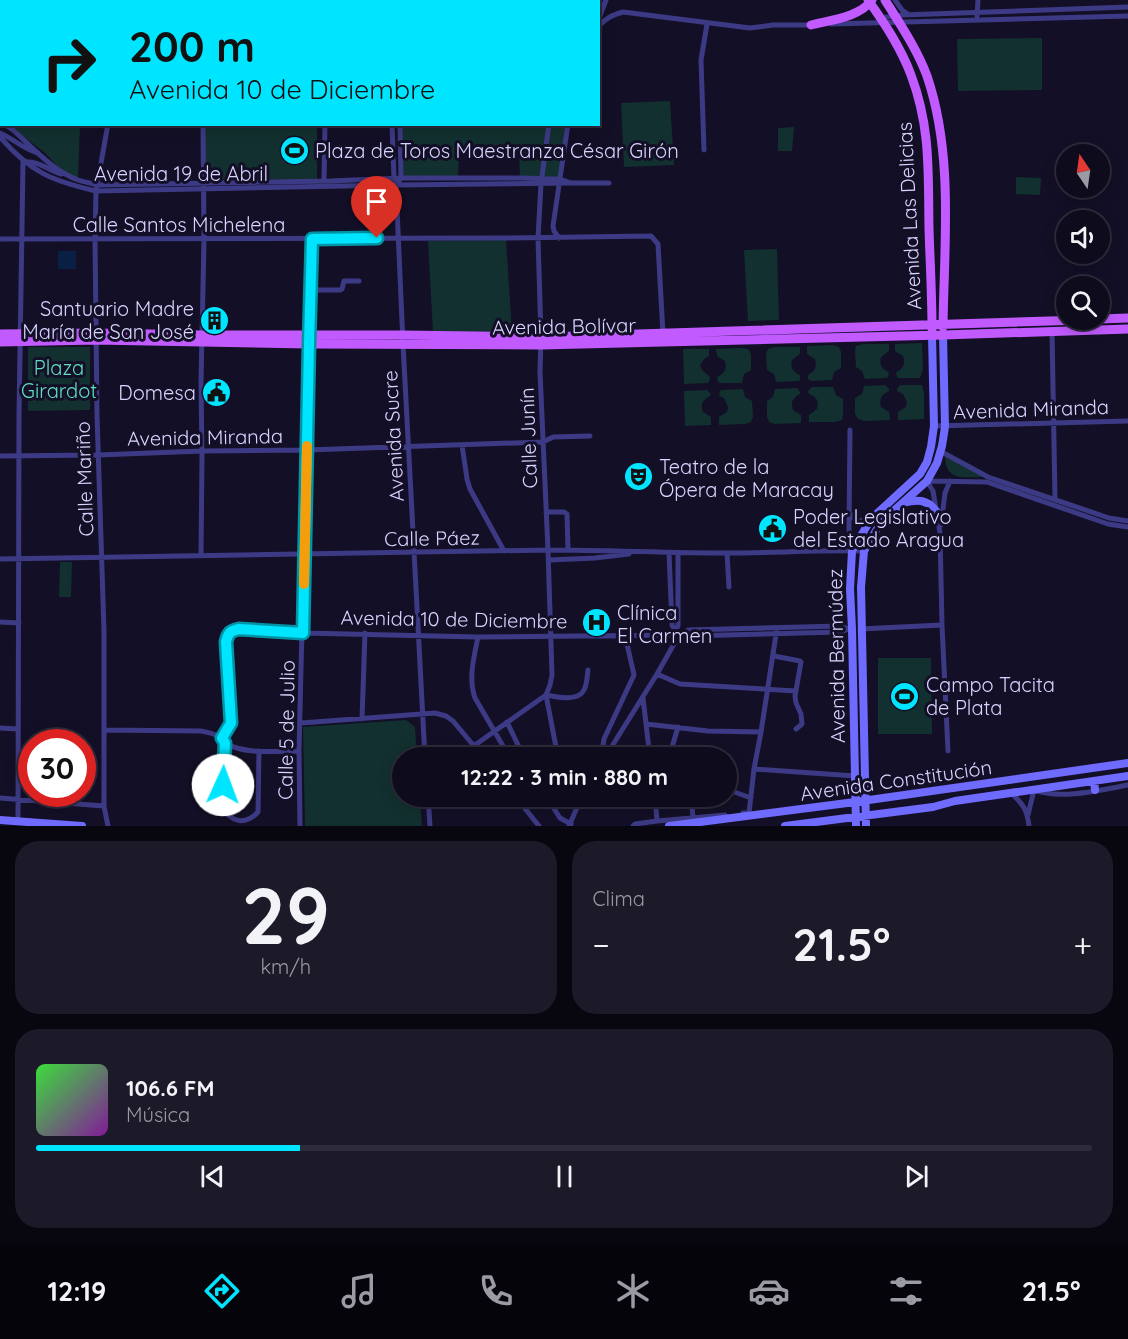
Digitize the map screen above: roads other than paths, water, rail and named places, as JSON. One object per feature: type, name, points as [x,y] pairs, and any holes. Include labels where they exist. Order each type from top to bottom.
[{"type":"main road","name":"Avenida Las Delicias","points":[[885,0],[927,77],[940,128],[944,162],[945,228],[943,335]]},
{"type":"main road","name":"Avenida Las Delicias","points":[[870,1],[911,75],[927,136],[932,335]]},
{"type":"main road","points":[[811,25],[862,10],[870,1]]},
{"type":"main road","points":[[1110,319],[1128,318]]},
{"type":"main road","name":"Avenida Bolívar","points":[[664,338],[943,323],[1056,321]]},
{"type":"main road","name":"Avenida Bolívar","points":[[0,342],[20,338],[95,336],[541,341],[943,335],[1128,329]]},
{"type":"main road","name":"Avenida Bolívar","points":[[0,334],[20,338]]},
{"type":"street","points":[[600,16],[606,0]]},
{"type":"street","points":[[895,0],[909,15]]},
{"type":"street","points":[[976,21],[978,0]]},
{"type":"street","points":[[897,19],[909,15],[1128,7]]},
{"type":"street","points":[[600,25],[611,16],[623,12],[750,28],[897,19],[976,21],[1128,16]]},
{"type":"street","points":[[704,150],[702,60],[708,24]]},
{"type":"street","name":"Avenida 19 de Abril","points":[[7,126],[68,176],[96,188]]},
{"type":"street","name":"Calle Mariño","points":[[108,126],[96,188],[95,336],[104,632],[104,806],[108,826]]},
{"type":"street","points":[[201,555],[203,126]]},
{"type":"street","points":[[324,181],[325,126]]},
{"type":"street","name":"Avenida Sucre","points":[[392,126],[397,180],[424,747]]},
{"type":"street","name":"Avenida Sucre","points":[[397,180],[400,126]]},
{"type":"street","points":[[538,238],[549,126]]},
{"type":"street","points":[[559,238],[553,226],[568,126]]},
{"type":"street","points":[[0,133],[29,151],[39,154]]},
{"type":"street","name":"Avenida 19 de Abril","points":[[0,137],[23,162],[39,172],[70,185],[96,188],[203,187],[397,180]]},
{"type":"street","points":[[0,728],[18,729],[23,162],[32,161],[68,176]]},
{"type":"street","name":"Avenida 19 de Abril","points":[[203,187],[397,180],[609,183]]},
{"type":"street","name":"Calle Santos Michelena","points":[[0,239],[651,236],[658,244],[664,338]]},
{"type":"street","name":"Calle Junín","points":[[538,238],[540,372],[549,550],[552,675],[546,694]]},
{"type":"street","name":"Calle 5 de Julio","points":[[300,826],[299,751],[312,239]]},
{"type":"street","points":[[311,290],[340,290],[344,281],[359,281]]},
{"type":"street","points":[[1052,331],[1054,499]]},
{"type":"street","name":"Avenida Bermúdez","points":[[856,822],[850,629],[852,550],[871,519],[920,474],[927,462],[934,426],[932,335]]},
{"type":"street","name":"Avenida Bermúdez","points":[[866,826],[861,587],[864,551],[888,516],[927,481],[934,470],[945,427],[943,335]]},
{"type":"street","name":"Avenida Miranda","points":[[934,426],[1128,421]]},
{"type":"street","points":[[850,430],[849,529],[852,550]]},
{"type":"street","name":"Avenida Miranda","points":[[0,456],[409,447],[543,442],[553,436],[590,436]]},
{"type":"street","points":[[462,445],[470,489],[504,551]]},
{"type":"street","points":[[940,451],[988,480],[1084,512],[1128,521]]},
{"type":"street","points":[[920,474],[933,491],[940,533]]},
{"type":"street","points":[[927,481],[988,480],[1054,499],[1108,524],[1128,527]]},
{"type":"street","points":[[948,751],[940,533],[945,493],[950,481]]},
{"type":"street","points":[[902,503],[923,501],[936,511]]},
{"type":"street","points":[[546,512],[567,514],[568,550]]},
{"type":"street","points":[[850,512],[854,519],[862,521],[871,519]]},
{"type":"street","name":"Calle Páez","points":[[0,559],[549,550],[609,550],[643,553],[864,551]]},
{"type":"street","points":[[549,560],[643,553]]},
{"type":"street","points":[[669,553],[672,625],[675,633]]},
{"type":"street","points":[[626,635],[634,675],[604,739],[601,758],[609,751],[644,698],[674,644],[678,626],[678,553]]},
{"type":"street","points":[[727,553],[729,587]]},
{"type":"street","points":[[670,593],[678,593]]},
{"type":"street","points":[[0,622],[19,623]]},
{"type":"street","name":"Avenida 10 de Diciembre","points":[[223,740],[231,723],[226,642],[228,634],[239,629],[303,633],[478,637],[682,634],[688,630],[777,631],[841,626],[850,629],[942,625]]},
{"type":"street","points":[[633,826],[657,821],[749,813],[777,631]]},
{"type":"street","points":[[362,719],[364,633]]},
{"type":"street","points":[[478,637],[471,688],[503,747]]},
{"type":"street","points":[[774,656],[800,661],[796,703],[802,724],[796,729]]},
{"type":"street","points":[[546,694],[559,698],[582,694],[586,688],[588,670]]},
{"type":"street","points":[[657,675],[680,684],[796,691]]},
{"type":"street","points":[[301,723],[435,713],[453,721],[475,745],[546,694]]},
{"type":"street","points":[[507,722],[521,749],[556,747],[546,694]]},
{"type":"street","points":[[644,698],[649,747]]},
{"type":"street","points":[[646,724],[761,732]]},
{"type":"street","points":[[672,747],[678,727]]},
{"type":"street","points":[[105,730],[201,731],[212,733],[232,747],[259,751],[299,751]]},
{"type":"street","points":[[223,740],[222,807],[232,819],[241,822],[250,820],[258,812],[259,751]]},
{"type":"street","name":"Avenida Constitución","points":[[669,826],[866,801],[1128,763]]},
{"type":"street","points":[[754,770],[855,776]]},
{"type":"street","name":"Avenida Constitución","points":[[785,826],[856,822],[866,816],[1128,776]]},
{"type":"street","points":[[1094,781],[1095,790]]},
{"type":"street","points":[[1029,826],[1028,815],[1034,790],[1063,794],[1128,785]]},
{"type":"street","points":[[737,793],[751,798]]},
{"type":"street","points":[[1011,793],[1024,806],[1028,815]]},
{"type":"street","points":[[0,798],[18,799]]},
{"type":"street","points":[[96,805],[104,806]]},
{"type":"street","points":[[18,807],[18,822]]},
{"type":"street","points":[[429,807],[430,826]]},
{"type":"street","points":[[524,807],[539,826]]},
{"type":"street","points":[[553,807],[560,818],[570,825],[577,807]]},
{"type":"street","points":[[656,807],[657,821]]},
{"type":"street","points":[[692,807],[693,818]]},
{"type":"street","points":[[0,820],[82,826]]},
{"type":"water","points":[[58,251],[76,251],[76,269],[58,269]]},
{"type":"place","name":"Plaza de Toros Maestranza César Girón","points":[[294,150]]},
{"type":"place","name":"Santuario Madre María de San José","points":[[215,320]]},
{"type":"place","name":"Domesa","points":[[217,392]]},
{"type":"place","name":"Teatro de la Ópera de Maracay","points":[[638,477]]},
{"type":"place","name":"Poder Legislativo del Estado Aragua","points":[[772,528]]},
{"type":"place","name":"Clínica El Carmen","points":[[596,623]]},
{"type":"place","name":"Campo Tacita de Plata","points":[[905,696]]},
{"type":"park label","name":"Plaza Girardot","points":[[59,378]]}]
